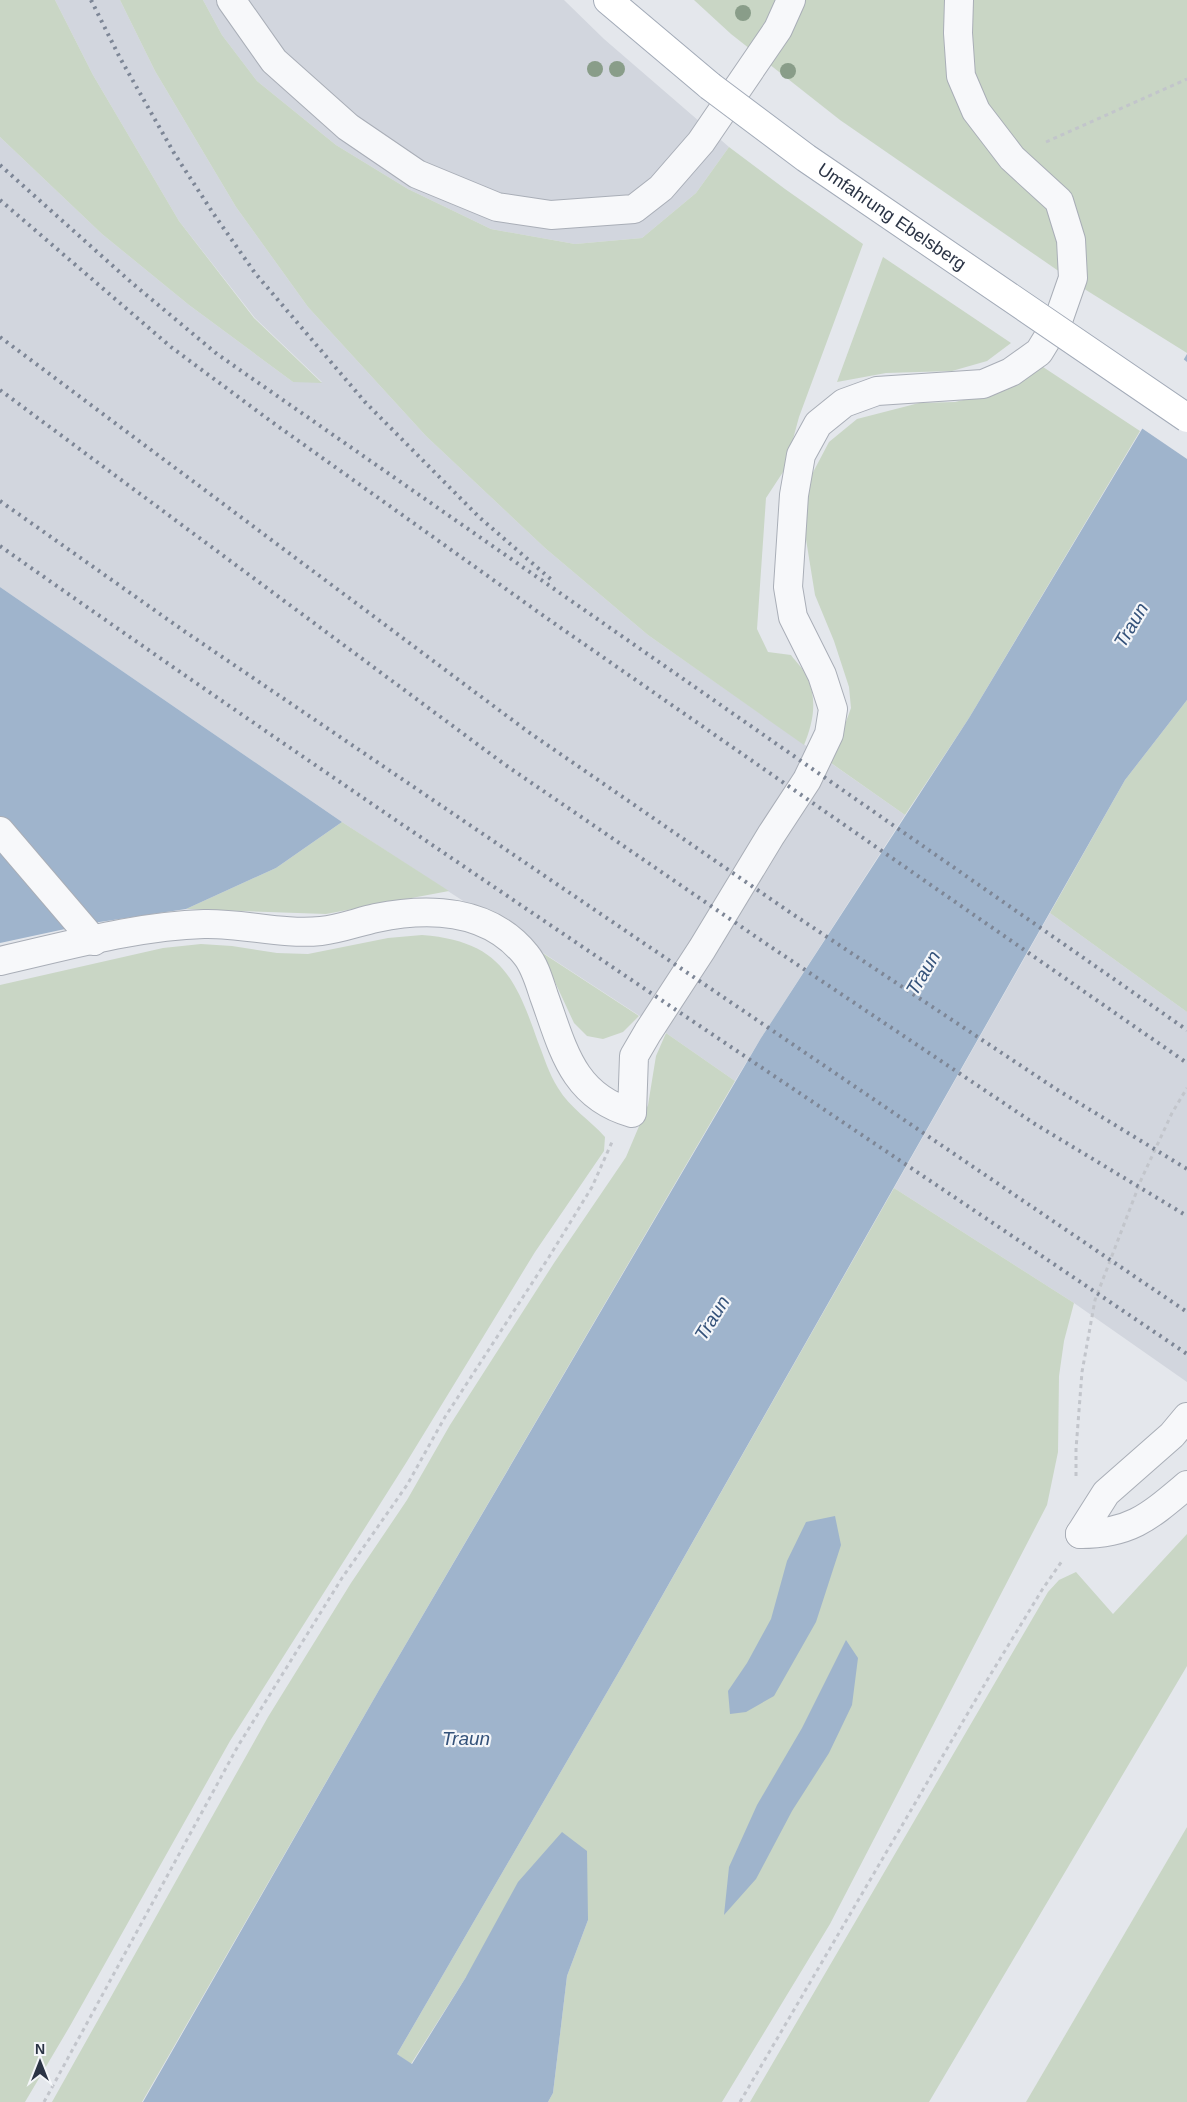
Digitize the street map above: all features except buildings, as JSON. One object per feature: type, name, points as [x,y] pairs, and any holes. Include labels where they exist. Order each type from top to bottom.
[{"type":"main road","name":"Umfahrung Ebelsberg","points":[[608,0],[710,86],[806,158],[1187,418]]},
{"type":"lane","points":[[231,0],[274,61],[348,126],[417,174],[497,207],[550,215],[634,209],[661,188],[701,142],[712,126],[778,29],[790,0]]},
{"type":"lane","points":[[0,961],[139,931],[204,924],[230,924],[298,931],[321,931],[376,918],[418,912],[445,912],[471,918],[503,934],[521,949],[534,968],[562,1044],[578,1076],[589,1090],[602,1101],[632,1113],[634,1056],[702,949],[771,834],[807,780],[829,734],[832,710],[822,674],[793,617],[788,587],[794,496],[801,455],[818,424],[844,403],[877,391],[983,384],[1011,372],[1039,352],[1058,322],[1072,278],[1071,240],[1059,201],[1012,158],[976,111],[961,76],[958,32],[959,0]]},
{"type":"lane","points":[[0,831],[94,941]]},
{"type":"lane","points":[[1187,1417],[1172,1435],[1106,1493],[1084,1526],[1118,1530],[1139,1523],[1156,1512],[1187,1485]]},
{"type":"path","points":[[1012,158],[1187,80]]},
{"type":"path","points":[[740,2102],[989,1677],[1084,1526],[1083,1508],[1075,1470],[1076,1449],[1082,1372],[1095,1300],[1141,1180],[1172,1113],[1187,1088]]},
{"type":"path","points":[[44,2102],[238,1746],[342,1578],[407,1486],[445,1417],[592,1187],[608,1146],[632,1113]]},
{"type":"shaded area","points":[[55,0],[120,0],[155,71],[236,207],[308,307],[426,436],[545,548],[648,635],[905,815],[735,1081],[666,1033],[342,822],[0,587],[0,137],[102,234],[189,305],[293,382],[322,382],[255,318],[179,221],[93,75]]},
{"type":"shaded area","points":[[203,0],[564,0],[604,39],[729,147],[696,193],[642,238],[575,244],[491,229],[408,189],[336,145],[257,81],[222,35]]},
{"type":"shaded area","points":[[1050,913],[1187,1012],[1187,1382],[1074,1303],[894,1188]]},
{"type":"green space","points":[[0,0],[55,0],[93,75],[179,221],[254,318],[322,383],[293,382],[189,305],[102,234],[0,137]]},
{"type":"green space","points":[[120,0],[203,0],[222,35],[257,81],[336,145],[408,189],[491,229],[575,244],[642,238],[696,193],[729,147],[863,244],[799,417],[785,469],[766,498],[757,629],[768,652],[791,655],[807,677],[812,694],[813,711],[804,745],[648,635],[545,548],[426,436],[308,307],[236,207],[155,71]]},
{"type":"green space","points":[[694,0],[1187,0],[1187,353],[1086,290],[840,120],[731,34]]},
{"type":"green space","points":[[883,257],[1011,343],[987,361],[952,371],[886,373],[837,382]]},
{"type":"green space","points":[[1040,365],[1140,431],[969,718],[905,815],[831,763],[851,708],[849,687],[834,641],[815,595],[804,527],[810,478],[829,442],[857,419],[919,403],[955,402],[1008,389]]},
{"type":"green space","points":[[1187,700],[1187,1012],[1050,913],[1125,780]]},
{"type":"green space","points":[[342,822],[449,891],[326,914],[186,909],[276,868]]},
{"type":"green space","points":[[422,935],[469,945],[486,954],[500,966],[521,998],[555,1083],[568,1102],[605,1137],[604,1151],[535,1252],[406,1463],[230,1741],[70,2026],[25,2102],[0,2102],[0,985],[163,948],[201,944],[232,946],[277,953],[308,954],[388,938]]},
{"type":"green space","points":[[541,952],[639,1016],[623,1032],[603,1039],[587,1036],[574,1023]]},
{"type":"green space","points":[[666,1033],[735,1081],[379,1690],[142,2102],[52,2102],[268,1717],[351,1583],[407,1500],[450,1425],[554,1263],[626,1157],[648,1105],[656,1056]]},
{"type":"green space","points":[[894,1188],[1074,1303],[1064,1341],[1059,1376],[1058,1452],[1047,1505],[830,1924],[722,2102],[548,2102],[553,2093],[567,1976],[588,1920],[466,1977],[411,2064],[397,2054],[624,1663]]},
{"type":"green space","points":[[1187,1534],[1187,1666],[929,2102],[750,2102],[1048,1592],[1059,1580],[1076,1572],[1113,1614]]},
{"type":"green space","points":[[1187,1827],[1187,2102],[1026,2102]]},
{"type":"water","name":"Traun","points":[[1187,354],[1187,700],[1125,780],[624,1663],[397,2054],[412,2064],[466,1977],[518,1882],[562,1832],[587,1851],[588,1920],[567,1976],[553,2093],[548,2102],[143,2102],[379,1690],[761,1038],[969,718]]},
{"type":"water","points":[[0,587],[342,822],[276,868],[186,909],[93,923],[0,943]]},
{"type":"water","points":[[835,1516],[841,1545],[816,1622],[774,1696],[746,1712],[730,1714],[728,1691],[747,1663],[771,1619],[787,1561],[806,1522]]},
{"type":"water","points":[[846,1640],[858,1658],[852,1705],[829,1753],[792,1811],[756,1879],[724,1915],[729,1867],[757,1805],[802,1728]]},
{"type":"pier","points":[[1182,358],[1187,362],[1187,459],[1140,427]]},
{"type":"railway","points":[[91,0],[120,58],[174,153],[255,273],[365,402],[479,517],[554,582]]},
{"type":"railway","points":[[0,165],[132,283],[217,354],[1187,1030]]},
{"type":"railway","points":[[0,200],[171,347],[272,422],[548,619],[1187,1063]]},
{"type":"railway","points":[[0,337],[527,731],[788,911],[1056,1089],[1187,1169]]},
{"type":"railway","points":[[0,390],[504,764],[765,943],[1035,1124],[1187,1216]]},
{"type":"railway","points":[[0,501],[184,631],[1187,1312]]},
{"type":"railway","points":[[0,546],[443,852],[1187,1354]]}]
